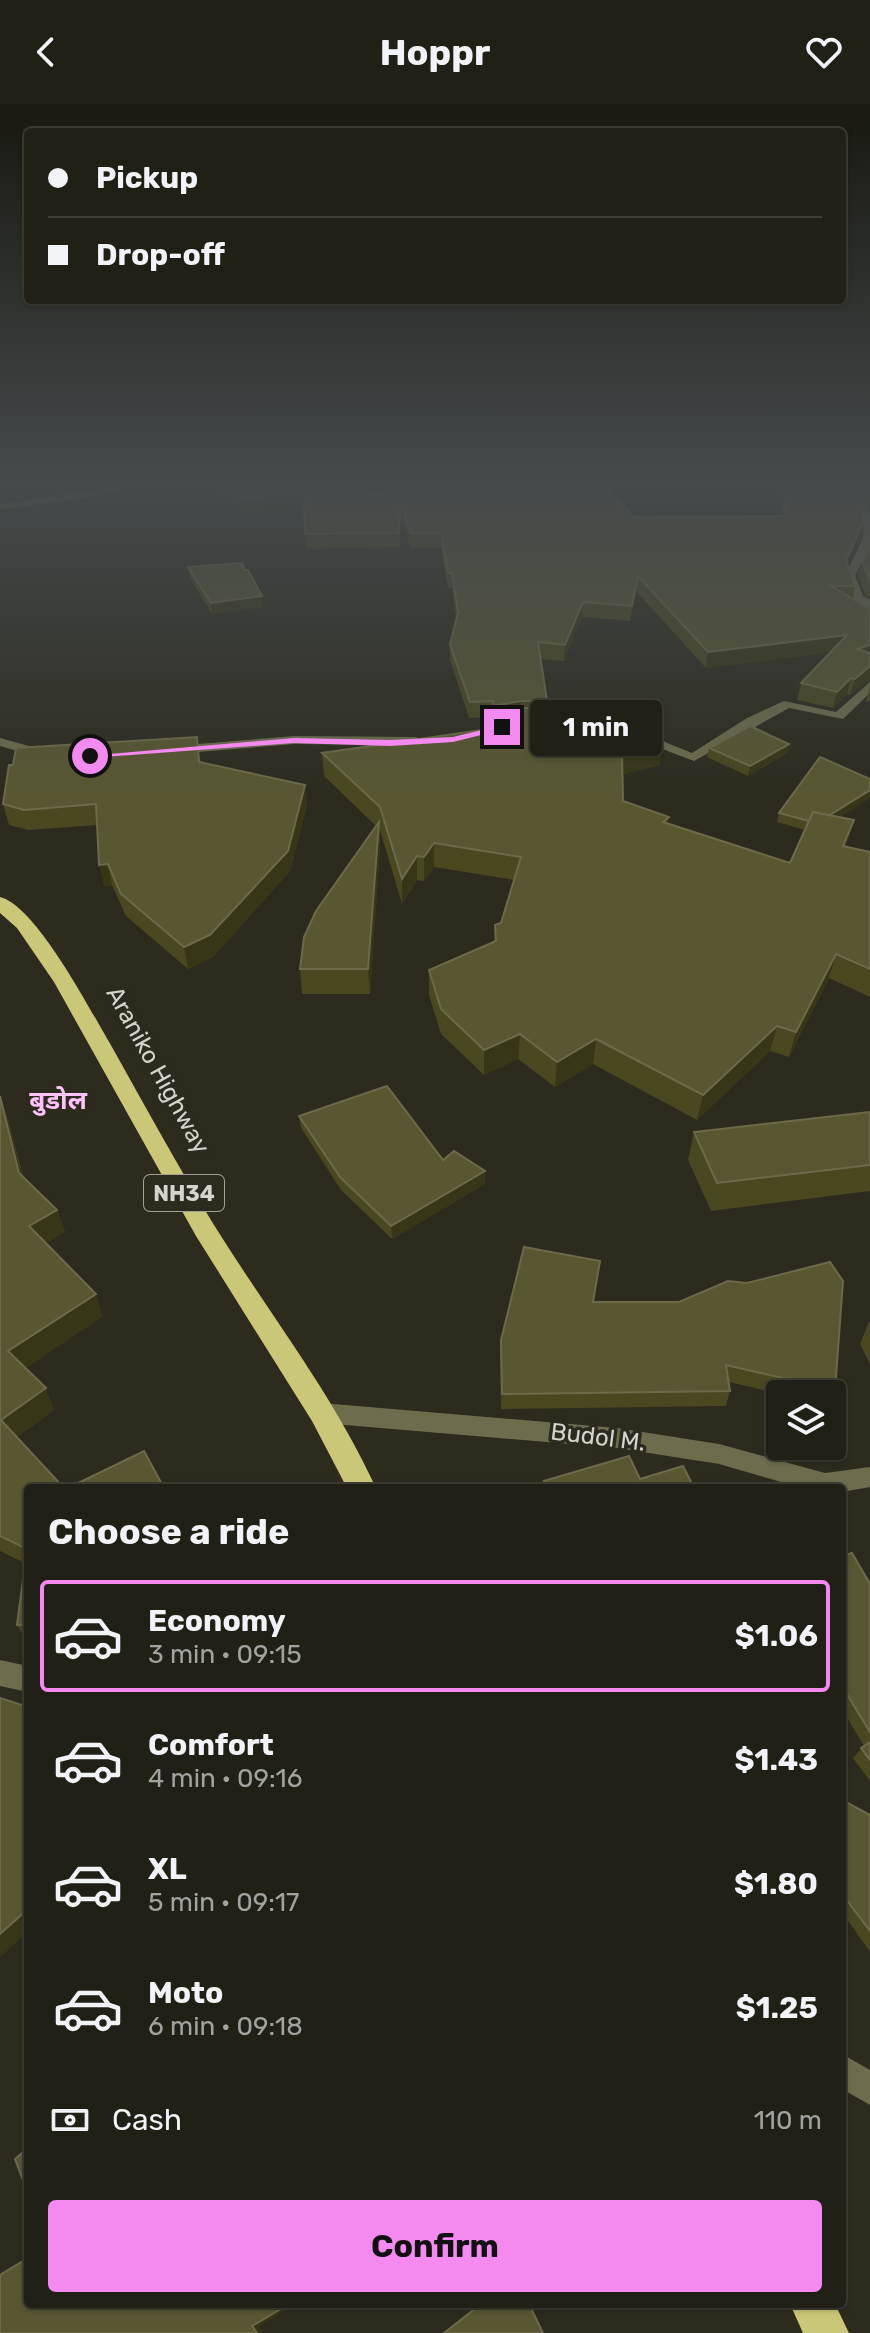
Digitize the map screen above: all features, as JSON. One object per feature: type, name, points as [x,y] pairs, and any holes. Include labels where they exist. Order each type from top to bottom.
[{"type":"highway","name":"Araniko Highway","points":[[0,903],[24,924],[64,981],[205,1230],[322,1413],[360,1484]]},
{"type":"highway","points":[[813,2308],[827,2333]]},
{"type":"street","points":[[853,585],[858,598],[870,605]]},
{"type":"street","points":[[532,724],[630,732],[694,757],[752,721],[788,704],[839,716],[870,686]]},
{"type":"street","points":[[164,750],[294,740],[390,743],[438,740]]},
{"type":"street","points":[[0,742],[60,758]]},
{"type":"street","name":"Budol M.","points":[[322,1413],[617,1438],[719,1454],[825,1484],[870,1477]]},
{"type":"street","points":[[0,1673],[24,1678]]},
{"type":"street","points":[[846,2073],[870,2089]]},
{"type":"building","points":[[200,585],[256,585],[262,596],[211,603]]},
{"type":"building","points":[[454,585],[636,585],[632,606],[583,602],[565,645],[538,642],[547,701],[493,706],[493,701],[470,702],[450,645],[458,612]]},
{"type":"building","points":[[646,585],[855,585],[831,586],[870,609],[870,645],[857,649],[870,653],[870,666],[837,692],[801,683],[847,635],[708,652]]},
{"type":"building","points":[[522,708],[549,708],[551,719],[573,719],[576,743],[622,721],[663,742],[622,752],[623,801],[669,817],[663,822],[790,863],[813,812],[854,820],[843,846],[870,852],[870,969],[836,954],[796,1032],[777,1026],[703,1095],[596,1039],[557,1062],[520,1034],[484,1050],[441,1009],[429,970],[496,941],[495,925],[501,923],[521,857],[434,843],[424,857],[417,856],[402,879],[380,807],[322,753],[496,728],[495,714]]},
{"type":"building","points":[[750,726],[789,744],[750,766],[709,748]]},
{"type":"building","points":[[197,737],[199,762],[305,785],[288,851],[210,935],[184,947],[121,894],[108,864],[99,865],[96,804],[24,810],[3,804],[9,765],[13,765],[16,748]]},
{"type":"building","points":[[820,757],[870,779],[870,790],[830,815],[813,812],[809,821],[779,813]]},
{"type":"building","points":[[379,822],[368,969],[300,969],[304,937],[316,911]]},
{"type":"building","points":[[387,1086],[443,1160],[454,1151],[485,1171],[391,1226],[340,1177],[299,1116]]},
{"type":"building","points":[[0,1096],[19,1173],[57,1210],[29,1226],[96,1294],[8,1351],[46,1388],[1,1420],[60,1484],[24,1484],[24,1548],[0,1536]]},
{"type":"building","points":[[870,1112],[870,1165],[717,1183],[694,1132]]},
{"type":"building","points":[[524,1247],[600,1261],[593,1302],[679,1302],[728,1281],[747,1283],[830,1262],[843,1281],[836,1380],[791,1380],[726,1365],[730,1391],[502,1394],[501,1340]]},
{"type":"building","points":[[144,1451],[162,1484],[76,1484]]},
{"type":"building","points":[[629,1456],[640,1479],[683,1466],[692,1484],[547,1484],[544,1481]]},
{"type":"building","points":[[852,1553],[870,1584],[870,1732],[846,1693],[846,1555]]},
{"type":"building","points":[[24,1572],[24,1624],[17,1625]]},
{"type":"building","points":[[0,1698],[24,1706],[24,1913],[0,1934]]},
{"type":"building","points":[[870,1742],[870,1760],[861,1748]]},
{"type":"building","points":[[846,1802],[870,1815],[870,1931],[846,1899]]},
{"type":"building","points":[[24,2151],[24,2183],[15,2159]]},
{"type":"building","points":[[24,2260],[24,2308],[282,2308],[252,2326],[257,2333],[0,2333],[0,2275]]},
{"type":"building","points":[[476,2308],[531,2308],[543,2333],[444,2333]]},
{"type":"district","name":"बुडोल","points":[[58,1100]]},
{"type":"route","points":[[90,756],[294,740],[390,743],[453,739],[502,727]]}]
